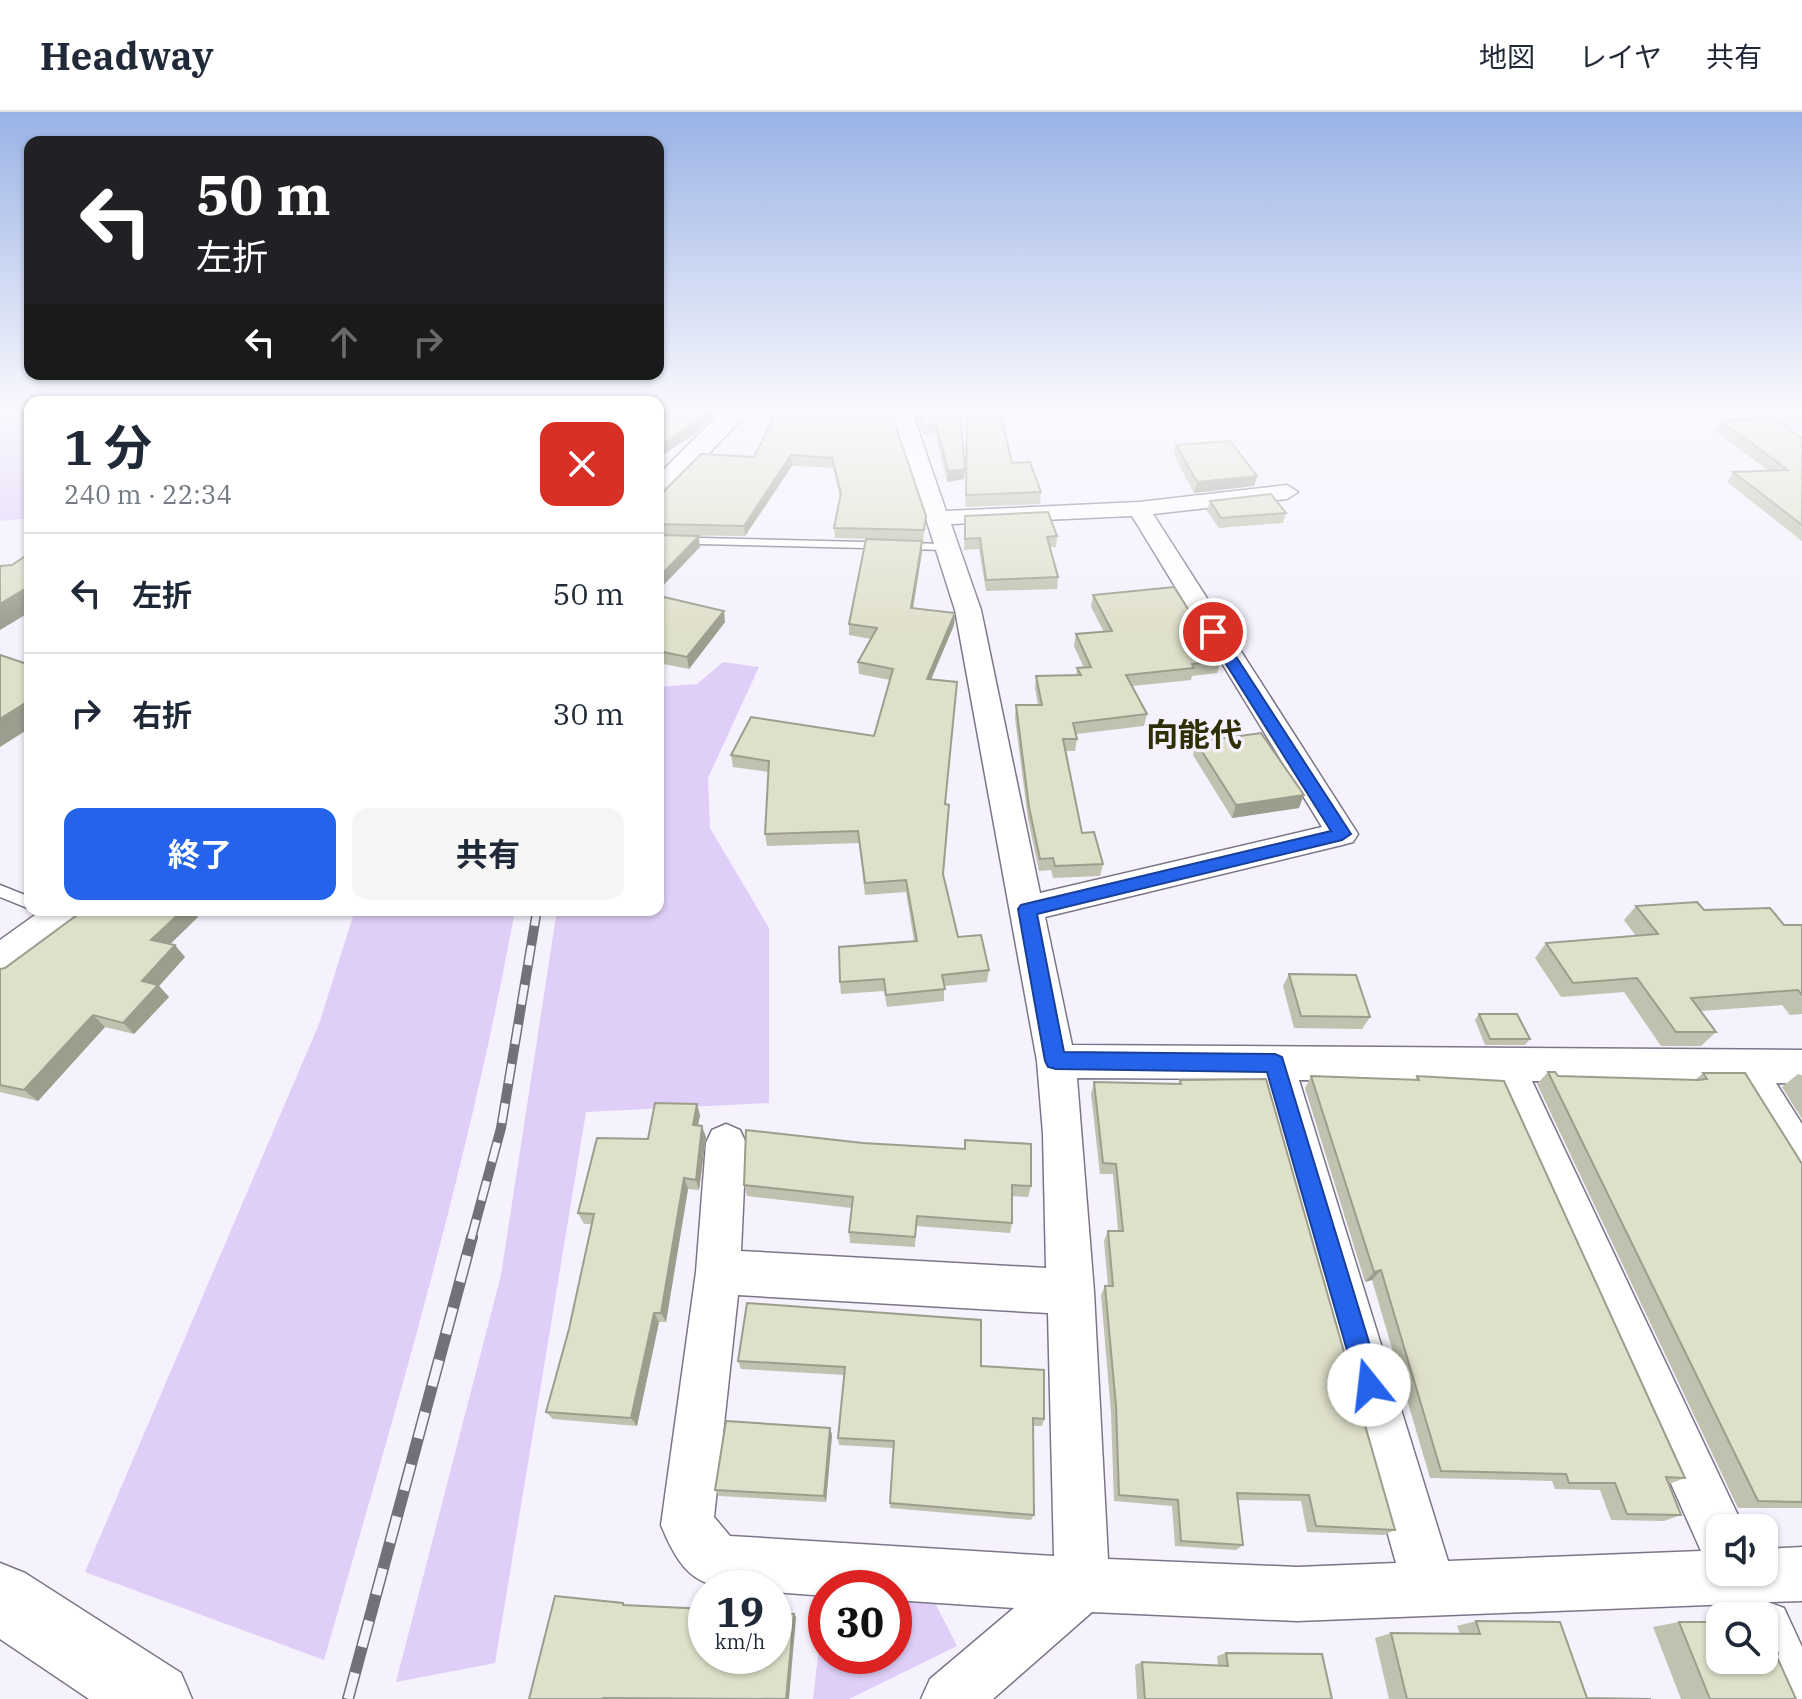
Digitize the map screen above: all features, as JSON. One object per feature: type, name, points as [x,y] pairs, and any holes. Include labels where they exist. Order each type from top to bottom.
[{"type":"main road","points":[[0,964],[49,916]]},
{"type":"main road","points":[[0,1598],[144,1692]]},
{"type":"street","points":[[925,486],[968,610],[1056,1061],[1071,1292],[1082,1585]]},
{"type":"street","points":[[940,533],[1287,492]]},
{"type":"street","points":[[1027,909],[1342,834],[1181,581],[1139,509]]},
{"type":"street","points":[[1056,1061],[1802,1067]]},
{"type":"street","points":[[1275,1063],[1430,1589]]},
{"type":"street","points":[[1504,1064],[1711,1514]]},
{"type":"street","points":[[1744,1067],[1802,1160]]},
{"type":"street","points":[[726,1143],[718,1272],[687,1525],[717,1562],[1082,1585],[1297,1594],[1706,1576]]},
{"type":"street","points":[[718,1272],[1071,1292]]},
{"type":"street","points":[[1778,1574],[1802,1574]]},
{"type":"street","points":[[950,1699],[1082,1585]]},
{"type":"street","points":[[1778,1658],[1797,1699]]},
{"type":"lane","points":[[664,540],[940,533]]},
{"type":"lane","points":[[0,891],[24,899]]},
{"type":"shaded area","points":[[0,486],[24,486],[24,519],[0,521]]},
{"type":"shaded area","points":[[723,662],[759,667],[708,778],[710,828],[769,928],[769,1103],[586,1112],[495,1663],[396,1682],[501,1275],[556,916],[664,916],[664,687],[697,684]]},
{"type":"shaded area","points":[[353,916],[514,916],[453,1194],[404,1381],[324,1660],[85,1572],[319,1024]]},
{"type":"shaded area","points":[[912,1600],[934,1601],[957,1646],[912,1668]]},
{"type":"shaded area","points":[[816,1674],[900,1674],[849,1699],[813,1699]]},
{"type":"building","points":[[669,486],[770,486],[744,526],[664,524],[664,491]]},
{"type":"building","points":[[839,486],[916,486],[926,516],[924,530],[834,528],[841,493]]},
{"type":"building","points":[[966,486],[1039,486],[1041,492],[966,495]]},
{"type":"building","points":[[1751,486],[1802,486],[1802,525]]},
{"type":"building","points":[[1271,494],[1286,513],[1221,518],[1210,501]]},
{"type":"building","points":[[1048,512],[1057,536],[1047,537],[1058,577],[986,580],[980,538],[965,539],[965,516]]},
{"type":"building","points":[[664,535],[699,536],[664,572]]},
{"type":"building","points":[[866,539],[922,541],[911,608],[955,613],[927,679],[957,682],[945,804],[949,805],[943,874],[958,937],[981,935],[989,970],[942,975],[945,989],[886,995],[884,979],[840,982],[839,947],[917,941],[906,880],[865,883],[858,831],[765,834],[769,761],[731,755],[751,717],[874,736],[893,669],[858,662],[877,628],[849,624]]},
{"type":"building","points":[[24,557],[24,590],[0,604],[0,566],[12,565]]},
{"type":"building","points":[[1174,587],[1221,661],[1192,664],[1194,668],[1126,675],[1147,714],[1073,723],[1077,739],[1063,739],[1082,833],[1094,832],[1103,864],[1055,866],[1053,858],[1040,859],[1029,807],[1016,705],[1042,705],[1036,676],[1081,675],[1077,668],[1091,667],[1076,634],[1112,631],[1093,595]]},
{"type":"building","points":[[664,597],[724,611],[687,657],[664,652]]},
{"type":"building","points":[[0,655],[24,663],[24,704],[0,719]]},
{"type":"building","points":[[1261,733],[1304,795],[1236,805],[1196,742]]},
{"type":"building","points":[[1697,902],[1704,910],[1770,908],[1784,925],[1802,925],[1802,995],[1798,990],[1691,998],[1716,1032],[1676,1032],[1637,978],[1573,983],[1546,943],[1658,934],[1636,906]]},
{"type":"building","points":[[76,916],[177,916],[151,940],[175,945],[142,981],[158,985],[123,1023],[93,1015],[24,1090],[0,1085],[0,969]]},
{"type":"building","points":[[1289,974],[1356,975],[1370,1017],[1301,1016]]},
{"type":"building","points":[[1479,1014],[1517,1014],[1530,1039],[1490,1039]]},
{"type":"building","points":[[1548,1072],[1555,1072],[1558,1076],[1698,1080],[1707,1079],[1703,1073],[1745,1073],[1802,1164],[1802,1502],[1758,1501]]},
{"type":"building","points":[[1311,1076],[1419,1080],[1417,1076],[1504,1081],[1685,1478],[1666,1477],[1681,1515],[1627,1514],[1615,1483],[1569,1483],[1566,1474],[1441,1471],[1381,1270],[1374,1272]]},
{"type":"building","points":[[1266,1079],[1395,1530],[1316,1526],[1309,1495],[1237,1493],[1243,1545],[1181,1541],[1178,1500],[1119,1495],[1116,1406],[1105,1286],[1113,1286],[1108,1231],[1123,1231],[1116,1164],[1103,1163],[1094,1082],[1181,1084],[1180,1080]]},
{"type":"building","points":[[655,1103],[697,1104],[693,1125],[702,1126],[696,1180],[684,1178],[661,1313],[654,1313],[631,1418],[546,1412],[569,1329],[594,1214],[578,1213],[597,1138],[648,1139]]},
{"type":"building","points":[[746,1130],[863,1143],[965,1149],[965,1140],[1031,1144],[1031,1186],[1012,1185],[1012,1223],[917,1216],[915,1237],[849,1232],[853,1197],[744,1185]]},
{"type":"building","points":[[747,1303],[981,1320],[981,1366],[1044,1370],[1044,1419],[1033,1418],[1034,1515],[890,1503],[894,1441],[838,1438],[845,1367],[738,1361]]},
{"type":"building","points":[[726,1421],[830,1428],[824,1496],[715,1490]]},
{"type":"building","points":[[555,1596],[623,1605],[688,1608],[688,1674],[788,1674],[786,1699],[529,1699]]},
{"type":"building","points":[[1476,1621],[1560,1622],[1587,1698],[1651,1699],[1407,1699],[1391,1633],[1480,1634]]},
{"type":"building","points":[[1679,1622],[1706,1622],[1706,1674],[1778,1674],[1778,1659],[1796,1699],[1710,1699]]},
{"type":"building","points":[[1226,1653],[1322,1654],[1332,1699],[1145,1699],[1142,1662],[1228,1666]]},
{"type":"railway","points":[[471,1239],[501,1128],[536,916]]},
{"type":"railway","points":[[348,1699],[472,1237]]},
{"type":"district","name":"向能代","points":[[1194,734]]},
{"type":"route","points":[[1213,632],[1342,834],[1027,909],[1056,1061],[1275,1063],[1369,1385]]}]
